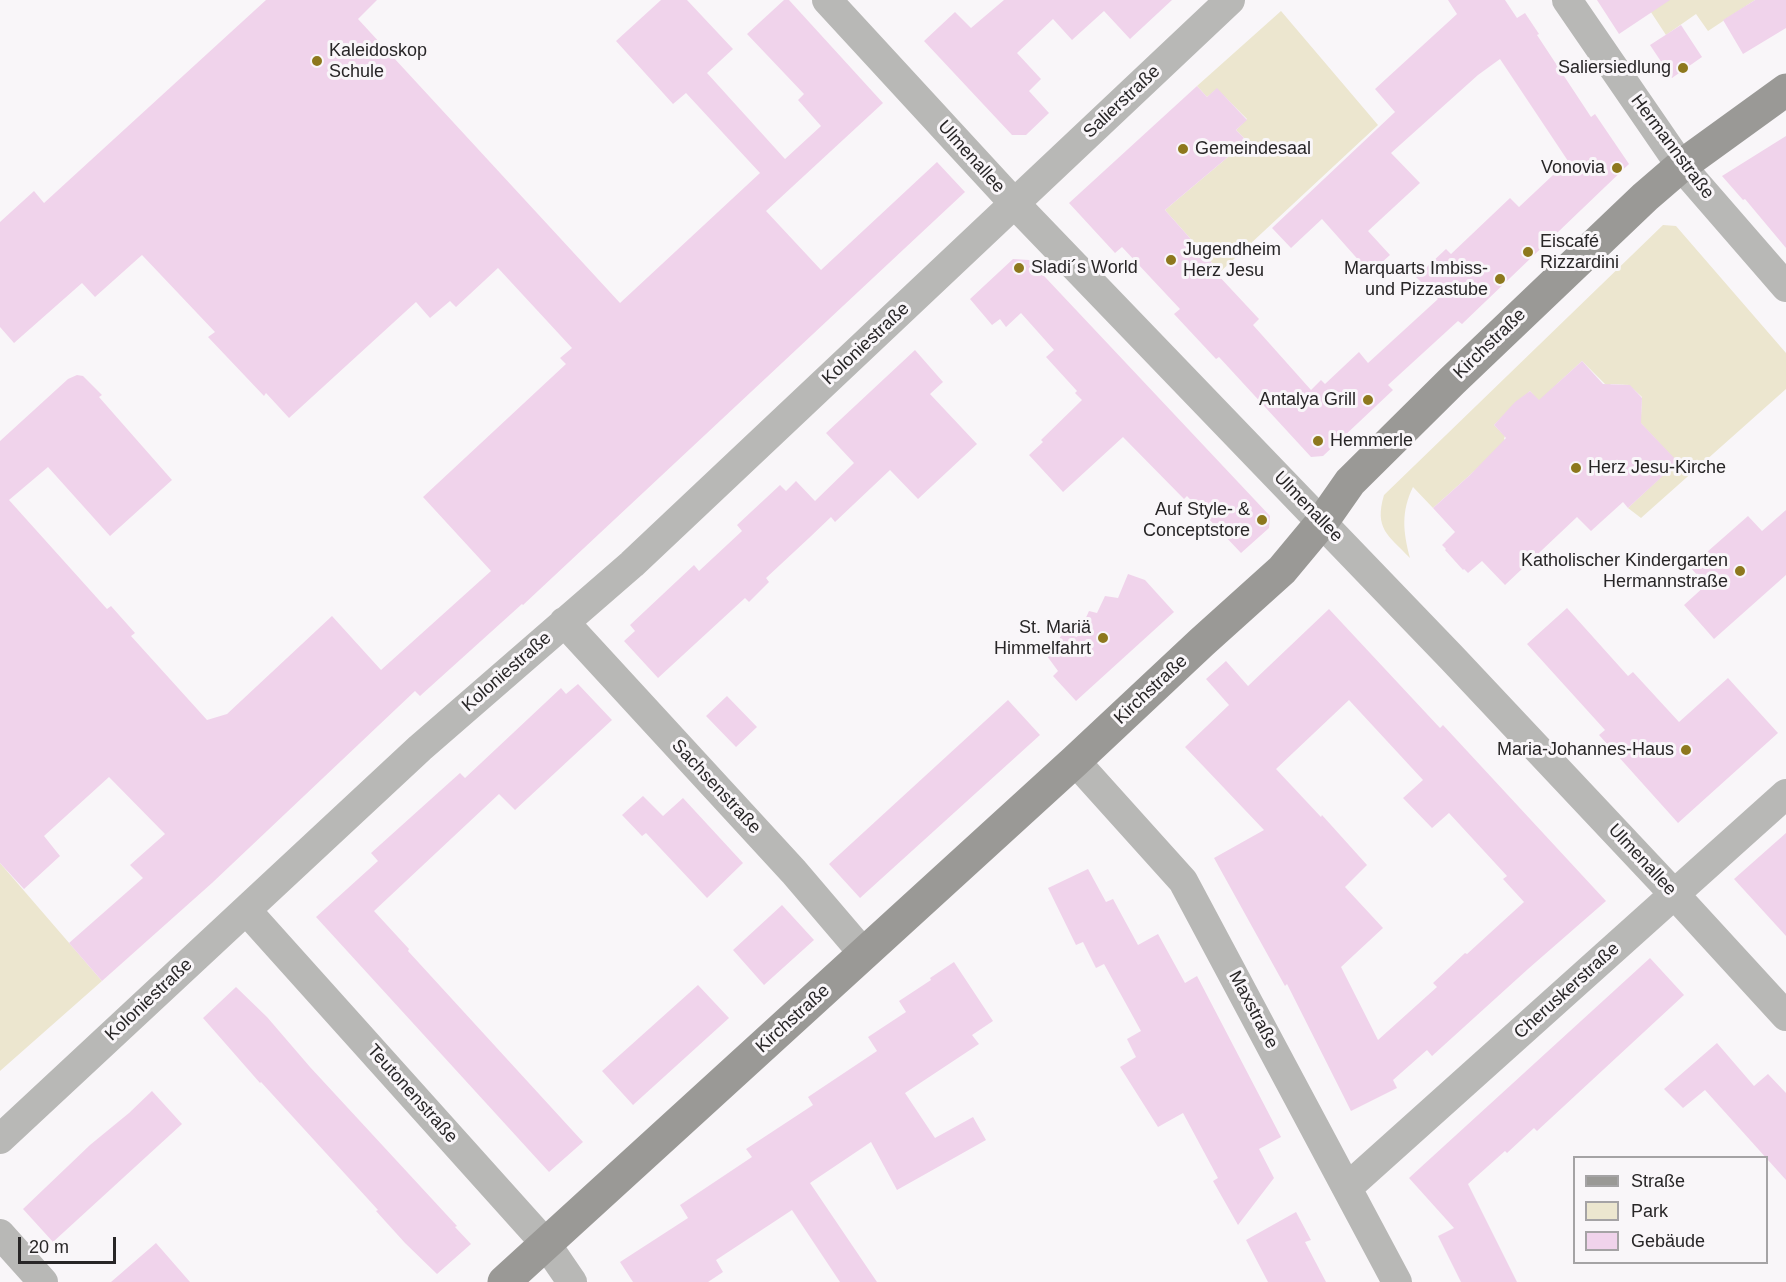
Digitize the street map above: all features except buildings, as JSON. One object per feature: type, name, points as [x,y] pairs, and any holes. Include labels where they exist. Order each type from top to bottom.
[{"type":"street","name":"Ulmenallee","points":[[827,0],[1014,203],[1322,522],[1675,895],[1786,1016]]},
{"type":"street","name":"Salierstraße","points":[[1014,203],[1230,0]]},
{"type":"street","name":"Hermannstraße","points":[[1567,0],[1681,166],[1786,287]]},
{"type":"street","name":"Kirchstraße","points":[[504,1282],[1282,570],[1322,522],[1350,482],[1645,197],[1681,166],[1786,90]]},
{"type":"street","name":"Koloniestraße","points":[[0,1139],[420,748],[674,524],[1014,203]]},
{"type":"street","name":"Sachsenstraße","points":[[564,622],[787,864],[864,954]]},
{"type":"street","name":"Maxstraße","points":[[1075,761],[1183,881],[1397,1282]]},
{"type":"street","name":"Cheruskerstraße","points":[[1348,1188],[1786,794]]},
{"type":"street","name":"Teutonenstraße","points":[[246,910],[546,1244],[572,1282]]},
{"type":"street","points":[[0,1234],[43,1282]]},
{"type":"green space","points":[[1643,0],[1755,0],[1708,31],[1696,14],[1666,35]]},
{"type":"green space","points":[[1281,11],[1378,125],[1220,272],[1165,210],[1247,141],[1236,130],[1247,119],[1217,89],[1207,97],[1197,86]]},
{"type":"green space","points":[[1663,225],[1676,226],[1786,353],[1786,389],[1641,518],[1628,508],[1677,462],[1637,419],[1641,416],[1642,397],[1629,385],[1611,384],[1608,387],[1582,361],[1540,403],[1530,391],[1498,421],[1494,425],[1505,436],[1504,439],[1507,442],[1433,508],[1413,487],[1406,505],[1404,522],[1410,558],[1389,537],[1382,524],[1381,507],[1384,495]]},
{"type":"green space","points":[[0,863],[102,981],[0,1071]]},
{"type":"place","name":"Kaleidoskop Schule","points":[[317,61]]},
{"type":"place","name":"Saliersiedlung","points":[[1683,68]]},
{"type":"place","name":"Gemeindesaal","points":[[1183,149]]},
{"type":"place","name":"Vonovia","points":[[1617,168]]},
{"type":"place","name":"Eiscafé Rizzardini","points":[[1528,252]]},
{"type":"place","name":"Jugendheim Herz Jesu","points":[[1171,260]]},
{"type":"place","name":"Sladi´s World","points":[[1019,268]]},
{"type":"place","name":"Marquarts Imbiss- und Pizzastube","points":[[1500,279]]},
{"type":"place","name":"Antalya Grill","points":[[1368,400]]},
{"type":"place","name":"Hemmerle","points":[[1318,441]]},
{"type":"place","name":"Herz Jesu-Kirche","points":[[1576,468]]},
{"type":"place","name":"Auf Style- & Conceptstore","points":[[1262,520]]},
{"type":"place","name":"Katholischer Kindergarten Hermannstraße","points":[[1740,571]]},
{"type":"place","name":"St. Mariä Himmelfahrt","points":[[1103,638]]},
{"type":"place","name":"Maria-Johannes-Haus","points":[[1686,750]]}]
